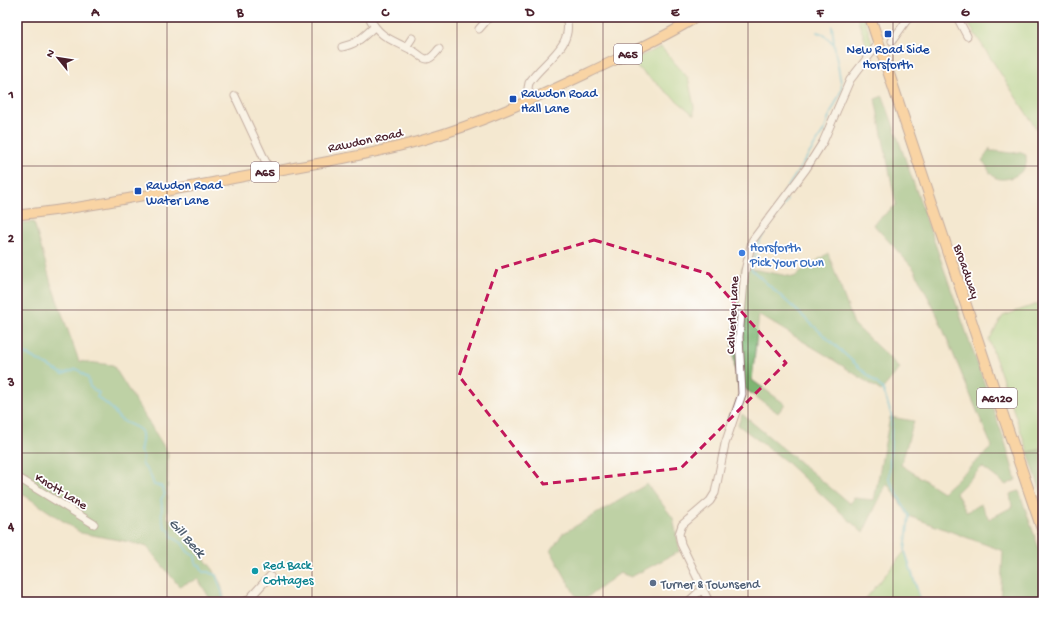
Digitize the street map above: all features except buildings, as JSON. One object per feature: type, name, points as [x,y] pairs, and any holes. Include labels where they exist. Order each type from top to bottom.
[{"type":"highway","name":"Broadway","points":[[870,17],[1043,532]]},
{"type":"main road","name":"Rawdon Road","points":[[17,216],[92,205],[360,154],[420,141],[472,124],[531,99],[661,38],[697,17]]},
{"type":"street","points":[[369,17],[374,27],[387,38],[427,59],[433,56],[439,48]]},
{"type":"street","points":[[479,29],[488,17]]},
{"type":"street","points":[[531,99],[528,88],[529,83],[555,55],[567,36],[568,28],[566,17]]},
{"type":"street","points":[[892,41],[908,17]]},
{"type":"street","points":[[957,17],[967,36]]},
{"type":"street","points":[[342,47],[356,43],[374,27]]},
{"type":"street","points":[[406,47],[412,38]]},
{"type":"street","name":"Calverley Lane","points":[[709,602],[681,544],[679,534],[682,525],[710,501],[715,492],[725,444],[742,394],[739,337],[745,271],[752,241],[806,169],[823,142],[850,80],[879,43]]},
{"type":"street","points":[[235,96],[270,171]]},
{"type":"street","name":"Knott Lane","points":[[17,477],[94,524]]},
{"type":"street","points":[[249,601],[270,576]]},
{"type":"street","points":[[688,602],[702,588]]},
{"type":"highlighted area","points":[[594,240],[709,274],[786,363],[681,468],[543,484],[459,376],[497,269]]},
{"type":"green space","points":[[857,17],[864,17],[874,48],[869,53]]},
{"type":"green space","points":[[964,17],[1043,17],[1043,139]]},
{"type":"green space","points":[[661,47],[688,78],[694,106],[694,115],[630,61]]},
{"type":"green space","points":[[883,96],[1005,442],[1016,480],[1006,485],[982,467],[956,493],[967,512],[981,504],[989,519],[1012,507],[1010,494],[1019,491],[1043,560],[1043,602],[1000,602],[1003,551],[909,516],[887,483],[863,533],[784,460],[738,425],[742,414],[850,504],[854,498],[874,500],[890,417],[914,421],[901,465],[943,492],[992,447],[937,315],[914,269],[873,224],[896,205],[875,99]]},
{"type":"green space","points":[[990,148],[990,151],[1011,153],[1019,152],[1026,155],[1024,168],[1014,177],[1004,179],[996,178],[991,174],[982,161]]},
{"type":"green space","points":[[34,222],[51,283],[79,361],[113,365],[168,453],[167,516],[213,569],[221,584],[225,602],[212,602],[198,579],[179,586],[147,547],[81,533],[18,491],[17,492],[17,223]]},
{"type":"green space","points":[[828,253],[854,324],[900,368],[881,391],[824,354],[759,315],[752,380],[785,404],[778,413],[737,383],[732,345],[742,267],[794,277]]},
{"type":"green space","points":[[1043,302],[1043,449],[1028,452],[989,340],[1003,316]]},
{"type":"green space","points":[[1043,449],[1043,499],[1028,452]]},
{"type":"green space","points":[[647,484],[673,518],[680,551],[631,577],[620,573],[579,602],[551,551],[562,534]]},
{"type":"green space","points":[[905,551],[921,602],[863,602]]},
{"type":"waterway","points":[[832,26],[834,42]]},
{"type":"waterway","points":[[784,193],[825,129],[842,89],[834,44],[823,34],[817,32]]},
{"type":"waterway","points":[[787,200],[759,241],[751,269],[883,389],[892,417],[889,479],[909,516],[905,551],[921,602]]},
{"type":"waterway","name":"Gill Beck","points":[[17,351],[28,355],[63,374],[77,369],[88,378],[90,387],[99,393],[97,397],[110,407],[120,419],[139,429],[142,436],[140,451],[143,456],[142,464],[150,474],[154,485],[161,486],[165,494],[161,499],[162,520],[166,529],[170,530],[172,537],[182,543],[188,552],[195,556],[196,564],[200,565],[203,572],[216,575],[224,602]]},
{"type":"place","name":"New Road Side Horsforth","points":[[888,34]]},
{"type":"place","name":"Rawdon Road Hall Lane","points":[[513,99]]},
{"type":"place","name":"Rawdon Road Water Lane","points":[[138,191]]},
{"type":"place","name":"Horsforth Pick Your Own","points":[[742,253]]},
{"type":"place","name":"Red Back Cottages","points":[[255,571]]},
{"type":"place","name":"Turner & Townsend","points":[[653,583]]}]
